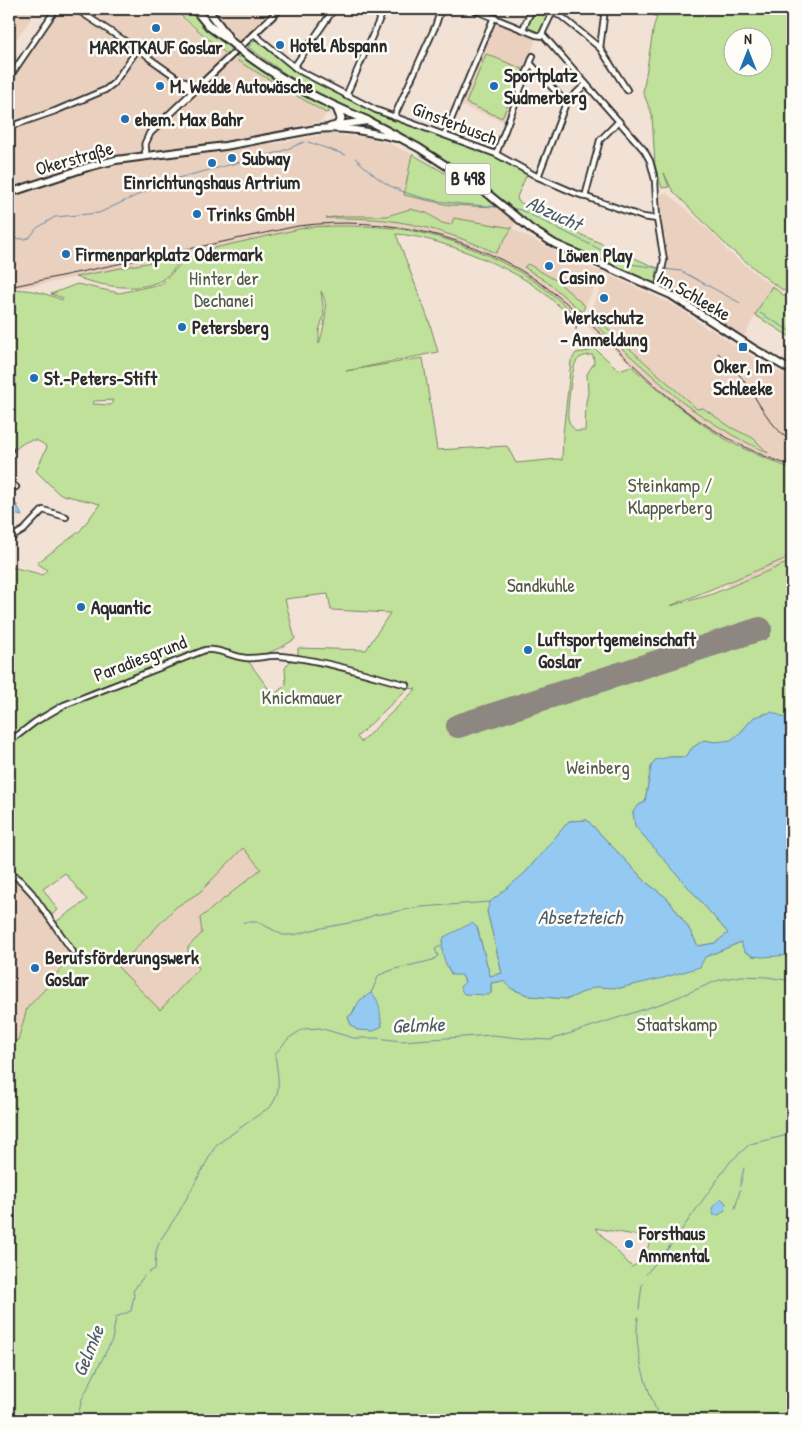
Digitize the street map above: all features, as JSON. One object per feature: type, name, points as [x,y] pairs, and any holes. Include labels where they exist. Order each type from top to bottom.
[{"type":"highway","points":[[195,9],[209,26],[276,75],[298,89],[368,121]]},
{"type":"highway","points":[[207,9],[232,42]]},
{"type":"highway","points":[[337,108],[341,118],[338,125]]},
{"type":"main road","points":[[147,156],[147,139],[160,122],[193,91]]},
{"type":"main road","name":"Im Schleeke","points":[[147,156],[226,146],[368,121],[402,139],[478,185],[531,229],[548,240],[682,301],[751,347],[792,371]]},
{"type":"main road","name":"Im Schleeke","points":[[330,128],[364,131],[402,139]]},
{"type":"main road","name":"Okerstraße","points":[[9,193],[96,165],[147,156]]},
{"type":"street","points":[[9,78],[56,9]]},
{"type":"street","points":[[76,9],[148,56],[193,91],[280,9]]},
{"type":"street","points":[[294,67],[334,9]]},
{"type":"street","points":[[346,96],[384,9]]},
{"type":"street","points":[[394,117],[435,27],[441,9]]},
{"type":"street","points":[[472,9],[536,35],[542,34]]},
{"type":"street","points":[[523,29],[532,9]]},
{"type":"street","points":[[600,48],[605,9]]},
{"type":"street","points":[[542,34],[553,11],[600,48],[627,90]]},
{"type":"street","points":[[445,134],[494,17]]},
{"type":"street","name":"Ginsterbusch","points":[[254,34],[294,67],[346,96],[376,110],[496,154],[538,177],[585,197],[643,217],[657,219]]},
{"type":"street","points":[[542,34],[644,150],[650,161],[656,180],[657,219],[664,264],[658,289]]},
{"type":"street","points":[[9,127],[55,111],[105,90],[114,83],[137,50]]},
{"type":"street","points":[[496,154],[534,56]]},
{"type":"street","points":[[530,64],[566,103]]},
{"type":"street","points":[[538,177],[566,103],[586,84]]},
{"type":"street","points":[[585,197],[602,137],[619,121]]},
{"type":"street","points":[[9,478],[16,487]]},
{"type":"street","points":[[9,539],[24,530],[43,510],[66,517]]},
{"type":"street","name":"Paradiesgrund","points":[[9,742],[35,722],[64,705],[201,651],[215,650],[246,658],[274,656],[294,658],[343,666],[407,685]]},
{"type":"street","points":[[9,872],[32,893],[73,952]]},
{"type":"shaded area","points":[[9,9],[38,9],[13,44],[9,42]]},
{"type":"shaded area","points":[[59,9],[170,9],[227,55],[326,113],[322,121],[277,131],[274,144],[327,134],[370,138],[391,144],[412,154],[405,195],[449,205],[497,207],[516,223],[512,229],[585,266],[603,272],[585,306],[556,281],[528,264],[525,267],[550,284],[582,312],[579,318],[544,288],[517,271],[470,248],[427,234],[406,230],[369,226],[322,227],[257,238],[177,257],[9,290],[9,53],[23,60]],"holes":[[[410,209],[427,213],[442,223],[451,225],[454,219],[496,253],[457,236],[407,223],[371,219],[331,218],[343,216],[387,216]]]},
{"type":"shaded area","points":[[211,9],[276,9],[240,43],[220,23]]},
{"type":"shaded area","points":[[494,21],[536,39],[505,122],[459,105]]},
{"type":"shaded area","points":[[666,193],[718,239],[727,251],[772,286],[744,336],[664,285],[663,276],[666,264],[664,251],[666,245],[665,235],[662,234],[658,216],[659,198],[661,194]]},
{"type":"shaded area","points":[[610,276],[679,308],[709,330],[792,379],[792,469],[761,457],[731,442],[702,424],[673,403],[585,324],[588,318],[683,403],[734,436],[766,452],[753,438],[732,428],[704,408],[697,409],[590,311],[605,279]]},
{"type":"shaded area","points":[[792,556],[792,561],[728,587],[727,583]]},
{"type":"shaded area","points":[[243,847],[261,869],[200,918],[202,933],[188,954],[199,967],[160,1010],[118,968],[176,907],[200,892]]},
{"type":"shaded area","name":"Berufsförderungswerk Goslar","points":[[9,872],[22,880],[73,951],[48,986],[27,1008],[18,1040],[9,1043]]},
{"type":"green space","points":[[173,9],[192,9],[230,47],[230,52],[227,55]]},
{"type":"green space","points":[[532,9],[552,9],[540,35],[524,28]]},
{"type":"green space","points":[[660,9],[792,9],[792,296],[771,282],[728,247],[672,190],[664,173],[669,187],[662,188],[655,165],[652,115],[643,92],[654,25]]},
{"type":"green space","points":[[255,40],[293,70],[340,95],[375,112],[495,157],[527,174],[517,197],[518,201],[559,225],[657,268],[656,280],[652,283],[556,241],[508,207],[482,183],[482,180],[463,171],[464,166],[457,169],[398,131],[328,99],[287,75],[248,47]]},
{"type":"green space","name":"Sportplatz Sudmerberg","points":[[486,54],[523,69],[502,118],[466,103]]},
{"type":"green space","points":[[240,55],[280,83],[329,109],[329,112],[326,113],[236,60]]},
{"type":"green space","points":[[412,154],[476,191],[497,207],[449,205],[404,195]]},
{"type":"green space","points":[[410,209],[427,213],[442,223],[451,225],[454,218],[512,228],[496,253],[451,235],[421,226],[373,219],[326,218],[387,216]]},
{"type":"green space","points":[[362,226],[408,230],[462,245],[513,268],[548,291],[579,318],[576,330],[575,320],[541,291],[523,278],[489,261],[430,240],[396,234],[429,321],[438,352],[346,371],[423,358],[437,450],[507,446],[516,463],[562,460],[571,361],[576,353],[590,351],[594,348],[619,370],[631,366],[680,407],[718,435],[747,450],[792,469],[792,556],[670,606],[710,595],[792,561],[792,721],[773,714],[763,714],[752,720],[732,740],[714,742],[704,740],[692,748],[686,757],[670,757],[651,767],[645,802],[639,805],[633,812],[636,826],[728,933],[715,943],[698,946],[688,927],[667,898],[647,883],[587,820],[569,821],[525,873],[487,911],[502,973],[490,976],[477,927],[462,975],[465,982],[491,993],[491,983],[503,981],[512,989],[530,996],[568,999],[595,986],[621,988],[741,942],[753,956],[792,955],[792,1420],[9,1420],[9,1043],[18,1040],[27,1008],[48,986],[73,951],[53,924],[87,900],[65,873],[43,889],[58,910],[49,917],[35,895],[9,872],[9,565],[42,575],[47,570],[37,563],[80,531],[100,504],[59,494],[36,471],[47,447],[42,443],[30,440],[13,451],[9,448],[9,290],[36,292],[62,300],[63,298],[51,294],[77,284],[119,293],[161,284],[192,253],[308,227]],"holes":[[[321,291],[326,310],[319,344],[319,331],[324,314]],[[593,355],[594,363],[587,374],[588,393],[585,431],[576,431],[568,418],[571,380],[577,360]],[[113,400],[111,405],[93,404],[94,401]],[[328,594],[331,610],[390,613],[366,650],[298,648],[298,656],[291,660],[285,668],[286,685],[273,695],[249,662],[214,652],[210,648],[256,656],[276,650],[295,639],[285,599]],[[193,653],[64,707],[36,722],[37,716],[92,690]],[[408,688],[416,689],[361,742],[357,737]],[[243,848],[261,869],[200,918],[202,933],[188,947],[188,954],[199,968],[160,1010],[118,967],[176,907],[200,892]],[[355,1007],[380,1020],[382,1026],[357,1030],[351,1025],[348,1017],[352,1014]],[[595,1228],[651,1238],[644,1259],[632,1267]]]},
{"type":"green space","points":[[177,257],[179,263],[168,275],[159,282],[146,286],[115,286],[94,283],[75,277]]},
{"type":"green space","points":[[528,264],[557,281],[585,306],[582,312],[550,284],[524,267]]},
{"type":"green space","points":[[772,286],[792,302],[792,338],[755,315]]},
{"type":"green space","points":[[590,311],[697,409],[703,408],[732,428],[753,438],[768,453],[734,436],[683,403],[588,318]]},
{"type":"water","points":[[9,503],[17,505],[22,516],[9,513]]},
{"type":"water","name":"Absetzteich","points":[[772,712],[792,721],[792,955],[753,956],[744,951],[741,942],[705,957],[700,967],[620,988],[595,987],[568,999],[530,996],[512,989],[503,981],[491,983],[491,993],[489,995],[464,994],[460,987],[465,982],[462,975],[452,975],[445,962],[442,952],[444,937],[472,923],[477,927],[490,976],[502,973],[487,911],[490,902],[525,873],[569,821],[587,820],[647,883],[667,898],[688,927],[698,946],[715,943],[728,933],[635,826],[633,812],[639,805],[645,802],[651,767],[655,760],[670,757],[686,757],[692,748],[704,740],[716,742],[731,740],[754,717]]},
{"type":"water","points":[[371,993],[379,1004],[382,1026],[374,1031],[357,1030],[351,1025],[348,1017],[352,1014],[360,1000]]},
{"type":"water","points":[[721,1198],[726,1203],[725,1210],[719,1215],[713,1215],[712,1208]]},
{"type":"waterway","name":"Abzucht","points":[[155,186],[170,180],[280,152],[304,142]]},
{"type":"waterway","name":"Abzucht","points":[[308,142],[346,155]]},
{"type":"waterway","name":"Abzucht","points":[[355,158],[385,183],[412,195],[426,199],[501,207]]},
{"type":"waterway","name":"Abzucht","points":[[9,238],[25,239],[30,237],[37,228],[55,217],[99,213],[148,190]]},
{"type":"waterway","name":"Abzucht","points":[[510,208],[521,210],[629,264],[660,268]]},
{"type":"waterway","name":"Abzucht","points":[[664,269],[681,271],[740,303]]},
{"type":"waterway","name":"Abzucht","points":[[760,313],[792,332]]},
{"type":"waterway","points":[[243,922],[258,922],[283,935],[294,935],[360,921],[374,915],[421,907],[490,902]]},
{"type":"waterway","points":[[371,993],[379,975],[433,960],[438,956],[435,949],[441,946]]},
{"type":"waterway","name":"Gelmke","points":[[161,1239],[179,1212],[216,1145],[271,1106],[275,1100],[278,1087],[275,1054],[289,1038],[303,1029],[320,1028],[353,1038],[401,1041],[492,1035],[550,1040],[666,1002],[719,980],[740,976],[767,977],[792,981]]},
{"type":"waterway","points":[[719,1177],[730,1162],[750,1144],[792,1134]]},
{"type":"waterway","points":[[740,1186],[744,1168]]},
{"type":"waterway","points":[[646,1274],[667,1250],[718,1179]]},
{"type":"waterway","points":[[735,1209],[740,1190]]},
{"type":"waterway","name":"Gelmke","points":[[148,1273],[155,1269],[156,1252],[159,1243]]},
{"type":"waterway","name":"Gelmke","points":[[77,1420],[82,1399],[112,1340],[116,1317],[131,1311],[133,1291],[144,1276]]},
{"type":"waterway","points":[[639,1309],[642,1284]]},
{"type":"waterway","points":[[638,1317],[639,1357],[660,1420]]},
{"type":"runway","points":[[458,726],[760,629]]},
{"type":"railway","points":[[9,287],[298,226],[331,223],[363,224],[396,227],[428,233],[490,254],[519,269],[564,301],[682,408],[721,434],[749,449],[792,466]]},
{"type":"railway","points":[[718,353],[741,377],[771,422],[792,442]]},
{"type":"place","name":"MARKTKAUF Goslar","points":[[156,28]]},
{"type":"place","name":"Hotel Abspann","points":[[280,45]]},
{"type":"place","name":"M. Wedde Autowäsche","points":[[160,86]]},
{"type":"place","name":"Sportplatz Sudmerberg","points":[[494,86]]},
{"type":"place","name":"ehem. Max Bahr","points":[[125,119]]},
{"type":"place","name":"Subway","points":[[232,158]]},
{"type":"place","name":"Einrichtungshaus Artrium","points":[[212,163]]},
{"type":"place","name":"Trinks GmbH","points":[[197,214]]},
{"type":"place","name":"Firmenparkplatz Odermark","points":[[66,254]]},
{"type":"place","name":"Löwen Play Casino","points":[[549,266]]},
{"type":"place","name":"Werkschutz - Anmeldung","points":[[604,298]]},
{"type":"place","name":"Petersberg","points":[[182,327]]},
{"type":"place","name":"Oker, Im Schleeke","points":[[743,347]]},
{"type":"place","name":"St.-Peters-Stift","points":[[34,378]]},
{"type":"place","name":"Aquantic","points":[[81,607]]},
{"type":"place","name":"Luftsportgemeinschaft Goslar","points":[[528,650]]},
{"type":"place","name":"Berufsförderungswerk Goslar","points":[[35,968]]},
{"type":"place","name":"Forsthaus Ammental","points":[[629,1244]]},
{"type":"park label","name":"Hinter der Dechanei","points":[[224,289]]},
{"type":"park label","name":"Steinkamp / Klapperberg","points":[[670,496]]},
{"type":"park label","name":"Sandkuhle","points":[[541,585]]},
{"type":"park label","name":"Knickmauer","points":[[302,697]]},
{"type":"park label","name":"Weinberg","points":[[598,767]]},
{"type":"park label","name":"Staatskamp","points":[[677,1024]]}]
